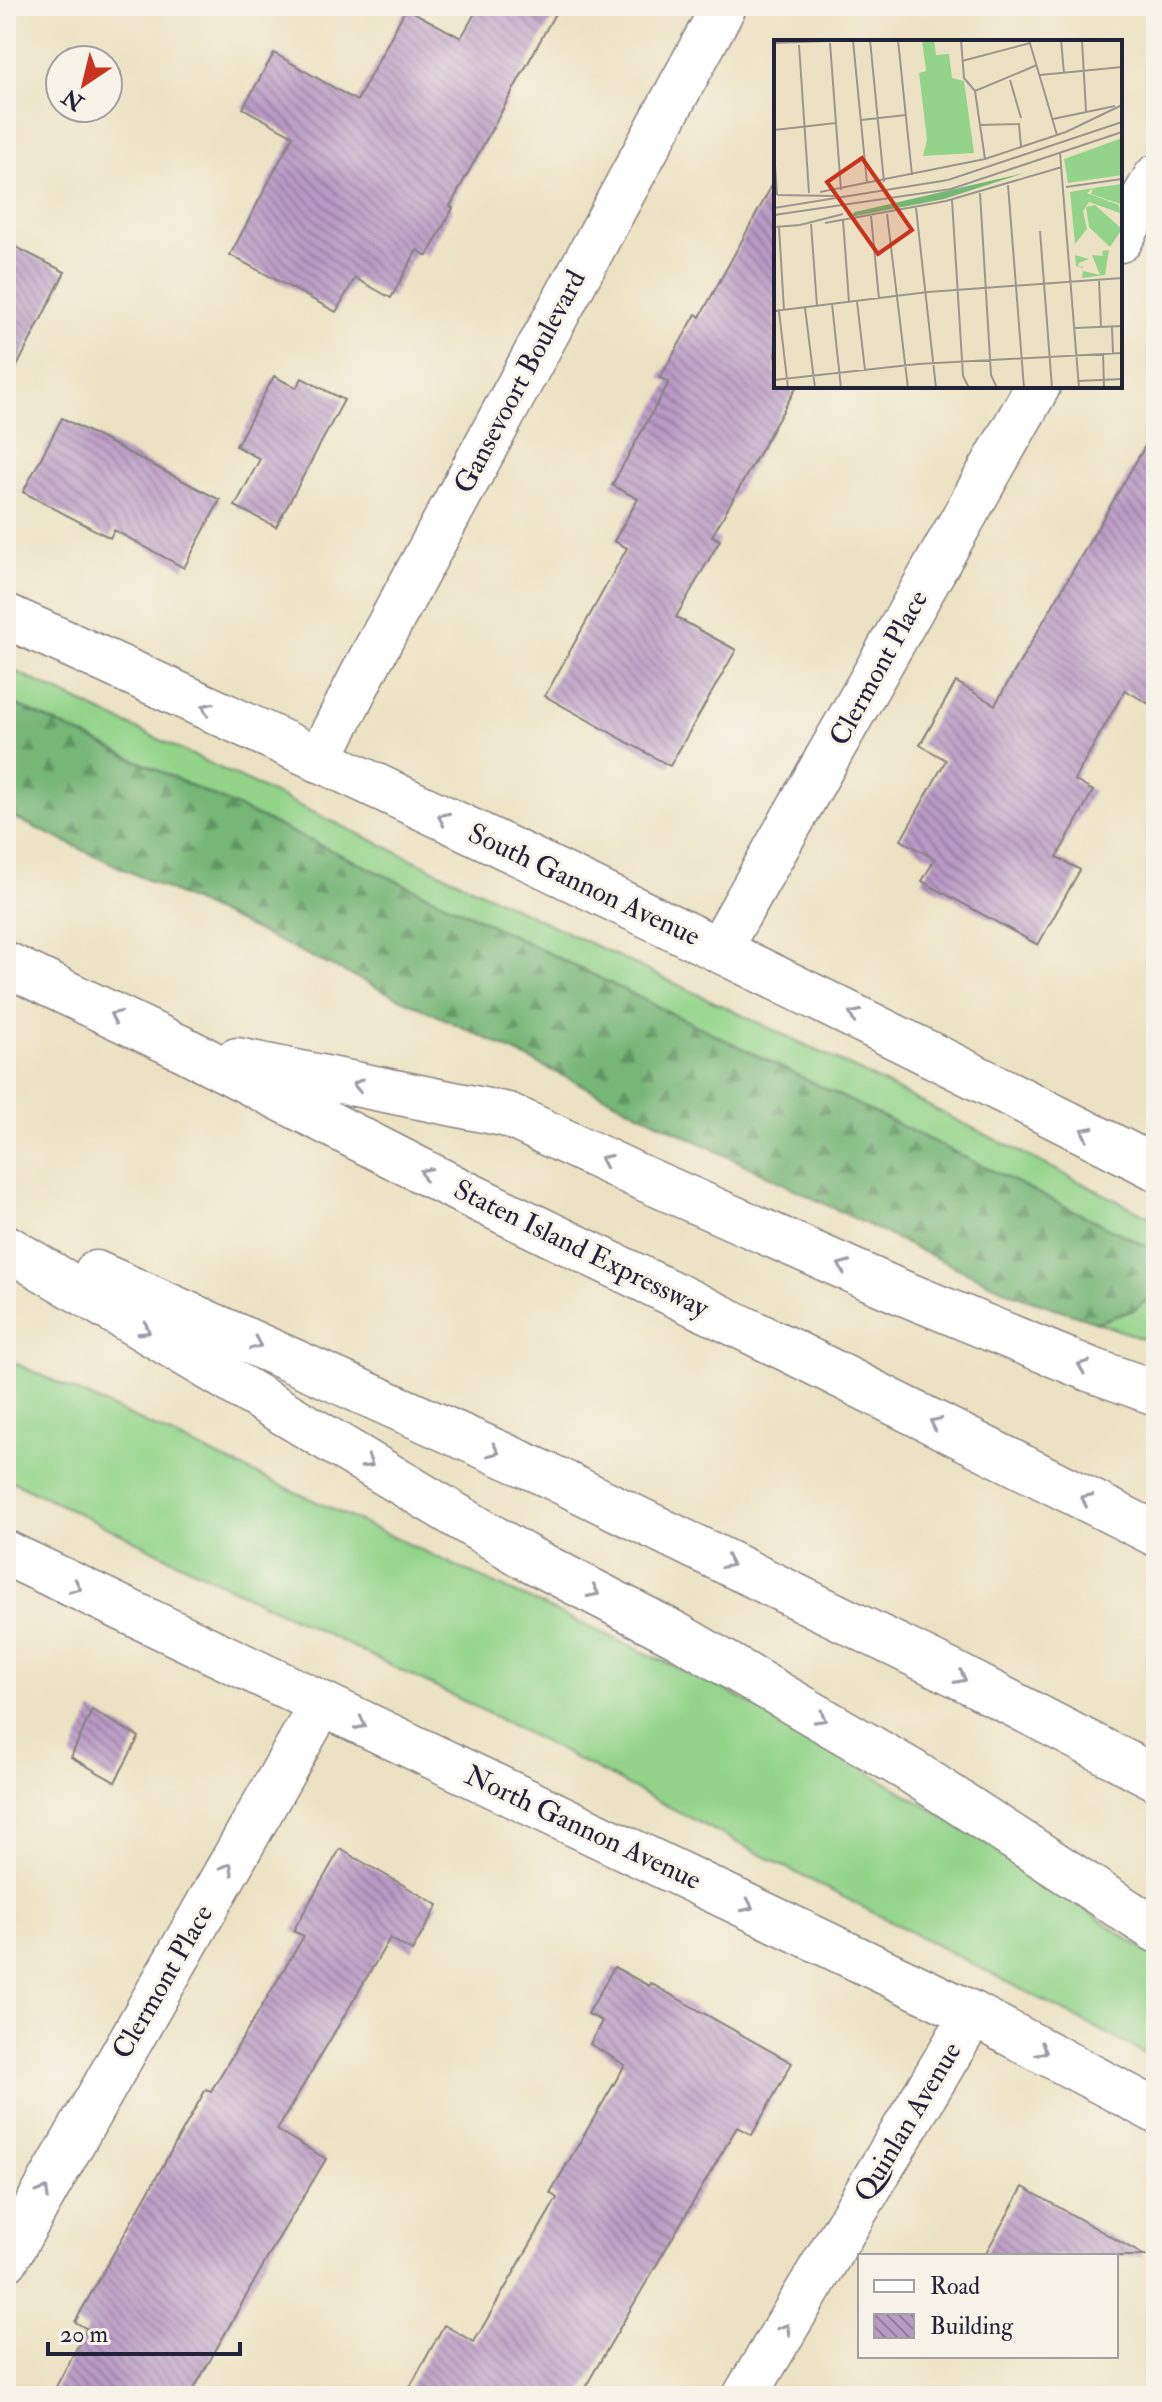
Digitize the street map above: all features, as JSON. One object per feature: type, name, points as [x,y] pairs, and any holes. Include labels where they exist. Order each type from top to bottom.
[{"type":"main road","name":"Gansevoort Boulevard","points":[[319,760],[724,6]]},
{"type":"main road","points":[[1122,236],[1156,177]]},
{"type":"main road","name":"Clermont Place","points":[[719,949],[1037,388]]},
{"type":"main road","name":"South Gannon Avenue","points":[[6,616],[719,949],[1156,1168]]},
{"type":"main road","name":"Staten Island Expressway","points":[[6,964],[186,1050],[457,1189],[1156,1534]]},
{"type":"main road","points":[[186,1050],[508,1115],[896,1290],[1156,1393]]},
{"type":"main road","points":[[6,1233],[548,1475],[955,1674],[1156,1778]]},
{"type":"main road","points":[[6,1247],[524,1556],[690,1643],[911,1771],[1156,1930]]},
{"type":"main road","name":"North Gannon Avenue","points":[[6,1553],[973,2014],[1156,2111]]},
{"type":"main road","name":"Clermont Place","points":[[6,2260],[321,1705]]},
{"type":"main road","name":"Quinlan Avenue","points":[[745,2396],[973,2014]]},
{"type":"green space","points":[[6,667],[839,1061],[1156,1220],[1156,1251],[473,916],[6,700]]},
{"type":"green space","points":[[6,700],[473,916],[1156,1251],[1156,1293],[1134,1310],[1097,1322],[1016,1295],[496,1043],[6,814]]},
{"type":"green space","points":[[1156,1293],[1156,1344],[1097,1322],[1134,1310]]},
{"type":"green space","points":[[6,1359],[726,1690],[1000,1851],[1156,1958],[1156,2059],[474,1706],[6,1478]]},
{"type":"building","points":[[479,6],[559,6],[450,206],[453,208],[427,256],[417,250],[391,298],[355,278],[336,312],[230,255],[293,136],[243,108],[274,53],[357,101],[406,8],[461,38]]},
{"type":"building","points":[[774,182],[774,388],[796,388],[712,536],[720,540],[676,617],[736,650],[670,766],[545,696],[627,548],[614,541],[638,499],[612,485],[669,382],[660,378],[696,314],[700,317]]},
{"type":"building","points":[[6,242],[65,272],[6,388]]},
{"type":"building","points":[[274,376],[296,388],[302,378],[344,400],[276,527],[235,506],[260,459],[236,446]]},
{"type":"building","points":[[62,418],[220,500],[184,568],[114,530],[110,538],[23,492]]},
{"type":"building","points":[[1156,427],[1156,708],[1125,690],[1074,780],[1093,791],[1057,857],[1080,870],[1038,945],[922,881],[935,859],[901,840],[946,760],[920,745],[956,682],[995,705]]},
{"type":"building","points":[[92,1710],[139,1737],[115,1782],[71,1757]]},
{"type":"building","points":[[340,1849],[438,1905],[412,1951],[390,1938],[277,2130],[326,2159],[190,2396],[51,2396],[87,2329],[75,2322],[206,2089],[211,2091],[304,1936],[293,1931]]},
{"type":"building","points":[[614,1967],[649,1986],[650,1983],[792,2063],[752,2135],[737,2127],[580,2396],[405,2396],[444,2325],[474,2342],[557,2198],[550,2193],[625,2065],[590,2044],[602,2021],[588,2014]]},
{"type":"building","points":[[1023,2187],[1145,2256],[1118,2254],[985,2254]]}]
